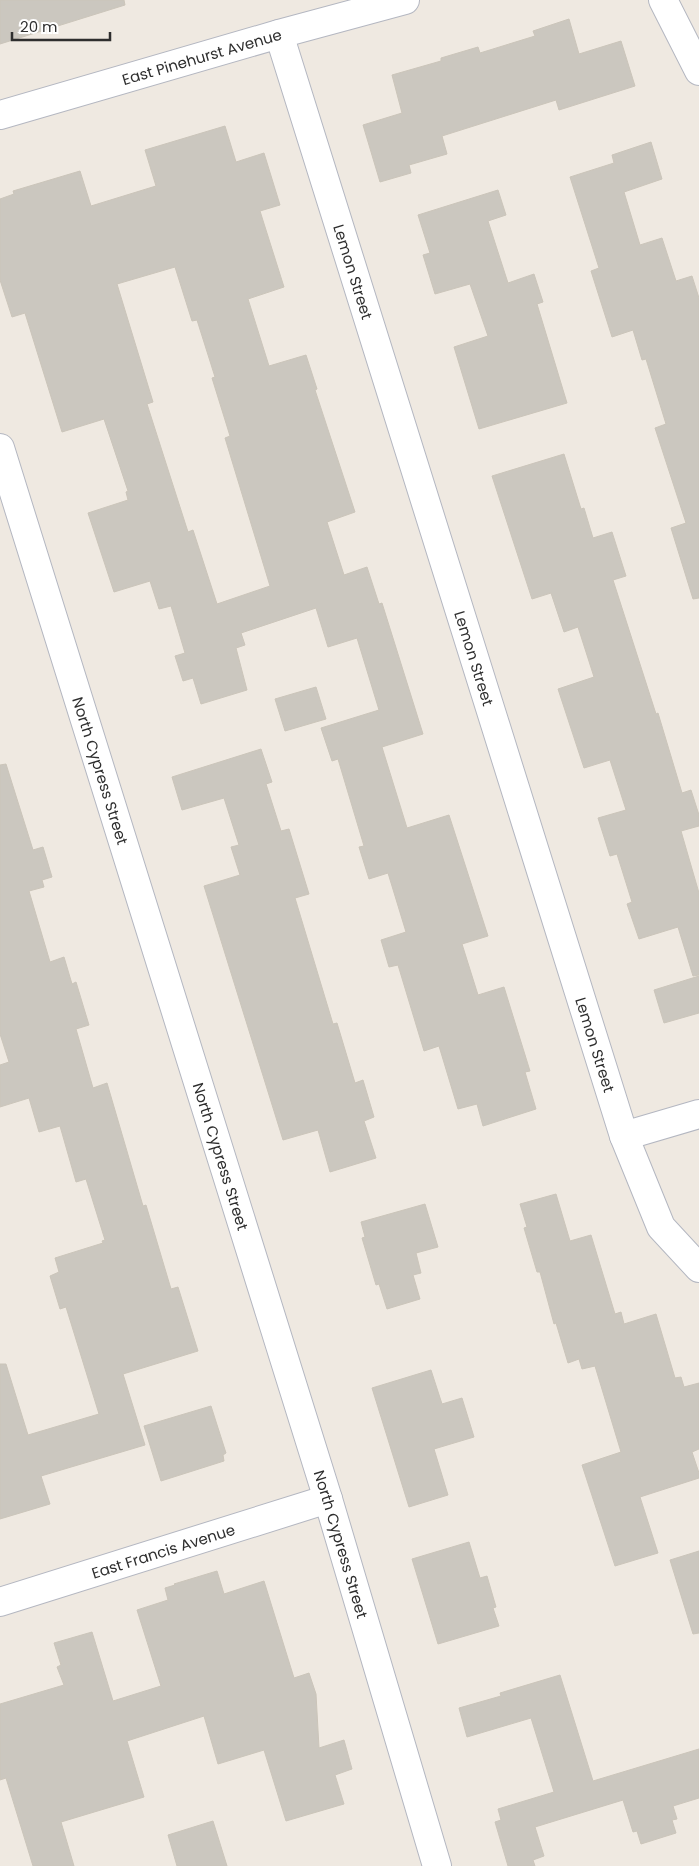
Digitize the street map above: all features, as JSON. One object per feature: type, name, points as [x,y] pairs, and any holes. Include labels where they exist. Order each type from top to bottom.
[{"type":"street","name":"East Pinehurst Avenue","points":[[0,115],[405,0]]},
{"type":"street","points":[[663,0],[699,71]]},
{"type":"street","name":"Lemon Street","points":[[280,34],[624,1136],[661,1227],[699,1268]]},
{"type":"street","name":"North Cypress Street","points":[[0,448],[328,1499],[437,1866]]},
{"type":"street","points":[[624,1136],[699,1114]]},
{"type":"street","name":"East Francis Avenue","points":[[0,1602],[328,1499]]},
{"type":"building","points":[[0,0],[124,0],[125,5],[0,44]]},
{"type":"building","points":[[569,19],[579,54],[621,41],[635,86],[559,110],[556,100],[442,136],[447,154],[409,165],[411,173],[380,182],[363,125],[402,113],[392,75],[441,61],[441,58],[478,47],[480,53],[535,36],[533,31]]},
{"type":"building","points":[[225,126],[236,162],[264,153],[280,205],[260,211],[284,287],[248,299],[269,366],[306,355],[317,389],[315,390],[355,512],[327,522],[344,575],[367,567],[379,604],[382,603],[423,734],[382,747],[407,828],[449,815],[488,936],[462,944],[478,995],[504,987],[530,1071],[525,1072],[536,1109],[483,1126],[477,1104],[458,1109],[439,1046],[424,1051],[398,965],[389,967],[381,940],[406,932],[388,873],[369,879],[359,847],[364,846],[338,759],[332,761],[321,728],[379,710],[357,638],[328,647],[316,608],[241,633],[245,645],[236,648],[247,690],[201,704],[193,678],[183,681],[175,656],[185,653],[171,606],[159,609],[150,581],[114,592],[88,513],[128,500],[126,492],[128,491],[104,419],[62,432],[25,313],[12,317],[0,280],[0,199],[14,194],[13,191],[80,171],[91,206],[156,186],[145,150]],"holes":[[[175,267],[192,321],[197,320],[215,377],[212,378],[230,436],[225,438],[270,586],[217,604],[193,530],[188,532],[147,404],[153,402],[117,284]]]},
{"type":"building","points":[[651,142],[662,179],[624,192],[640,245],[662,238],[676,281],[692,276],[699,298],[699,598],[693,599],[671,528],[686,523],[655,428],[666,424],[646,359],[642,360],[633,330],[612,337],[591,271],[599,268],[570,177],[614,163],[612,155]]},
{"type":"building","points":[[498,190],[506,215],[488,221],[508,283],[534,274],[543,302],[537,304],[567,403],[479,429],[454,347],[488,336],[470,284],[435,294],[423,255],[430,253],[418,215]]},
{"type":"building","points":[[564,454],[581,509],[584,508],[593,538],[612,532],[626,576],[613,580],[656,714],[658,713],[682,793],[691,790],[699,815],[699,826],[681,831],[699,893],[699,975],[693,976],[678,927],[639,939],[627,904],[632,902],[617,854],[610,856],[598,818],[626,810],[610,760],[584,768],[558,689],[594,677],[578,627],[564,632],[551,593],[532,599],[492,476]]},
{"type":"building","points":[[316,687],[326,719],[285,731],[275,699]]},
{"type":"building","points":[[261,749],[272,782],[266,784],[281,831],[289,829],[309,894],[295,898],[333,1024],[337,1023],[355,1083],[363,1080],[374,1117],[364,1121],[376,1158],[330,1172],[318,1130],[283,1140],[204,886],[240,875],[231,847],[239,845],[224,798],[182,810],[172,777]]},
{"type":"building","points":[[6,764],[33,850],[43,847],[52,877],[42,880],[44,887],[29,891],[50,962],[64,957],[72,984],[76,982],[89,1025],[76,1029],[93,1088],[107,1083],[143,1206],[146,1205],[171,1289],[178,1287],[198,1351],[123,1374],[145,1445],[41,1476],[50,1504],[0,1519],[0,1364],[6,1364],[28,1435],[99,1414],[66,1307],[60,1309],[50,1276],[59,1272],[55,1258],[103,1243],[102,1241],[105,1240],[86,1179],[76,1182],[60,1126],[39,1132],[29,1098],[0,1107],[0,1065],[9,1062],[0,1034],[0,765]]},
{"type":"building","points":[[699,976],[699,1013],[664,1023],[654,990]]},
{"type":"building","points":[[556,1194],[570,1241],[591,1235],[615,1314],[621,1312],[624,1324],[656,1314],[675,1378],[681,1377],[684,1387],[699,1383],[699,1449],[692,1452],[699,1478],[640,1497],[658,1553],[615,1566],[582,1465],[621,1452],[595,1366],[582,1369],[579,1359],[568,1363],[556,1323],[554,1324],[540,1272],[537,1272],[524,1228],[527,1227],[520,1204]]},
{"type":"building","points":[[425,1204],[438,1247],[416,1253],[421,1273],[413,1275],[420,1299],[387,1309],[379,1284],[376,1285],[362,1238],[365,1237],[361,1222]]},
{"type":"building","points":[[431,1370],[442,1404],[462,1398],[474,1437],[434,1449],[448,1495],[409,1507],[372,1388]]},
{"type":"building","points":[[211,1406],[226,1453],[223,1455],[224,1461],[161,1481],[144,1426]]},
{"type":"building","points":[[469,1542],[480,1578],[487,1576],[496,1607],[493,1608],[499,1626],[438,1644],[412,1559]]},
{"type":"building","points":[[699,1551],[699,1633],[693,1634],[670,1560]]},
{"type":"building","points":[[217,1571],[224,1594],[264,1581],[294,1678],[309,1673],[316,1694],[319,1748],[344,1740],[352,1769],[335,1775],[344,1804],[286,1821],[264,1750],[218,1764],[204,1716],[127,1741],[144,1797],[61,1822],[74,1866],[33,1866],[6,1778],[0,1780],[0,1704],[64,1685],[57,1667],[61,1665],[54,1643],[92,1632],[113,1701],[161,1686],[137,1610],[168,1600],[165,1588]]},
{"type":"building","points":[[560,1675],[593,1781],[699,1749],[699,1798],[673,1806],[677,1819],[672,1820],[676,1833],[641,1844],[637,1831],[633,1832],[623,1800],[535,1827],[544,1856],[533,1860],[535,1866],[508,1866],[495,1822],[501,1820],[498,1809],[554,1792],[531,1718],[467,1737],[459,1708],[501,1696],[500,1693]]},
{"type":"building","points":[[213,1821],[227,1866],[177,1866],[168,1835]]}]
